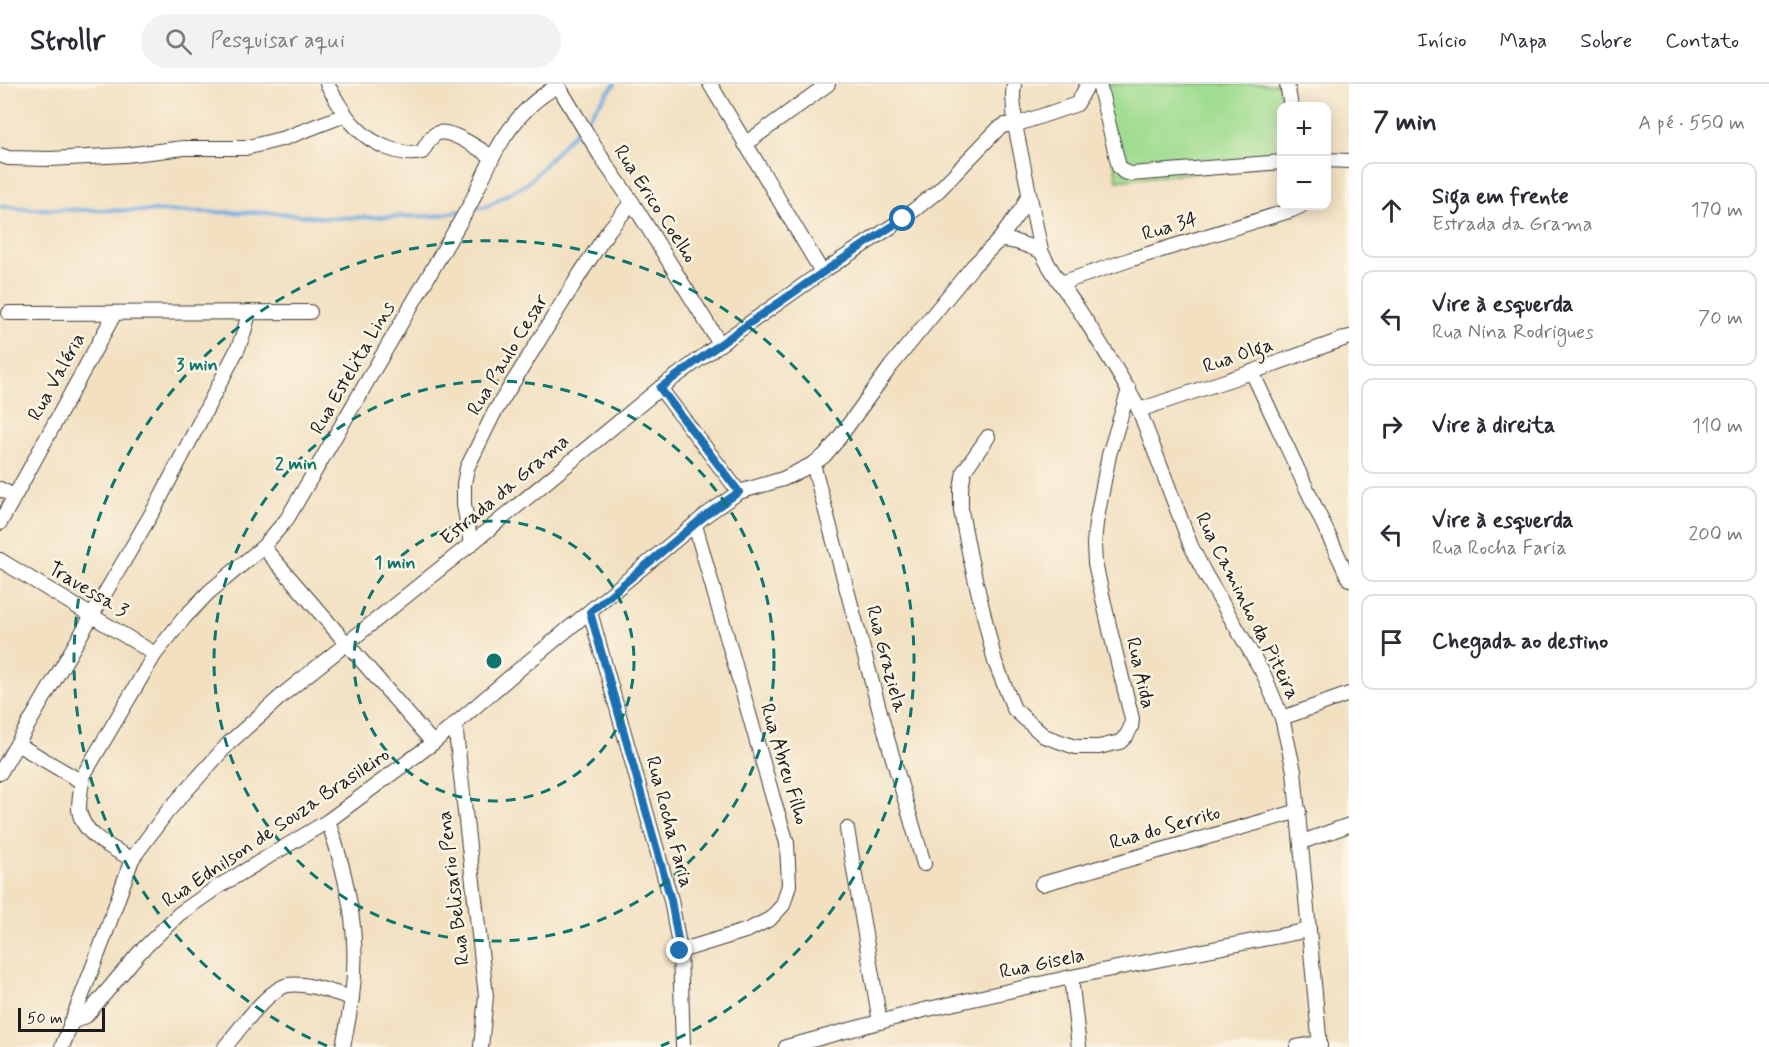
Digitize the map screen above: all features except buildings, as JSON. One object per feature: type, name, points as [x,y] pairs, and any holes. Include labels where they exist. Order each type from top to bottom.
[{"type":"street","points":[[327,84],[345,115],[358,129],[384,147],[415,154],[422,152],[432,137],[438,133],[445,133],[456,136],[492,157]]},
{"type":"street","name":"Rua Erico Coelho","points":[[557,84],[720,344]]},
{"type":"street","name":"Rua Estelita Lins","points":[[132,859],[107,845],[87,828],[79,812],[82,782],[89,766],[155,654],[209,592],[263,547],[287,519],[471,204],[492,157],[516,120],[530,105],[557,84]]},
{"type":"street","points":[[710,84],[822,272]]},
{"type":"street","points":[[745,144],[828,84]]},
{"type":"street","points":[[1077,104],[1088,84]]},
{"type":"street","points":[[1099,84],[1119,167],[1124,172],[1131,174],[1277,162]]},
{"type":"street","points":[[1287,84],[1291,102]]},
{"type":"street","name":"Rua Caminho da Piteira","points":[[1013,89],[1015,125],[1041,251],[1048,267],[1061,283],[1129,389],[1191,546],[1264,675],[1282,718],[1294,771],[1299,811],[1320,1045]]},
{"type":"street","name":"Estrada da Grama","points":[[62,1047],[132,859],[167,812],[229,743],[286,692],[471,544],[660,388],[822,272],[903,219],[939,190],[998,129],[1077,104],[1104,102]]},
{"type":"street","points":[[0,155],[8,158],[50,159],[125,155],[183,148],[245,147],[285,138],[345,115]]},
{"type":"street","points":[[1331,160],[1349,161]]},
{"type":"street","points":[[1029,194],[1023,207],[999,240],[1021,243],[1041,251]]},
{"type":"street","name":"Rua Paulo Cesar","points":[[471,544],[464,505],[467,468],[494,413],[580,274],[609,230],[632,202]]},
{"type":"street","name":"Rua 34","points":[[1061,283],[1290,210]]},
{"type":"street","name":"Rua Ednilson de Souza Brasileiro","points":[[70,1023],[86,1016],[139,953],[179,914],[216,888],[328,821],[433,743],[723,502],[739,492],[783,479],[824,456],[891,366],[973,266],[999,240]]},
{"type":"street","points":[[0,773],[156,506],[238,348],[249,312]]},
{"type":"street","name":"Rua Valéria","points":[[9,313],[310,312]]},
{"type":"street","name":"Rua Valéria","points":[[0,523],[115,313]]},
{"type":"street","name":"Rua Olga","points":[[1139,410],[1349,337]]},
{"type":"street","points":[[1252,372],[1349,579]]},
{"type":"street","points":[[660,388],[739,492]]},
{"type":"street","name":"Rua Aida","points":[[988,437],[964,471],[961,511],[995,662],[1014,709],[1044,736],[1075,747],[1099,747],[1120,742],[1127,735],[1132,719],[1095,563],[1094,543],[1109,455],[1129,389]]},
{"type":"street","name":"Rua Graziela","points":[[813,464],[887,738],[924,864]]},
{"type":"street","points":[[0,489],[14,496]]},
{"type":"street","name":"Rua Abreu Filho","points":[[680,951],[748,930],[770,919],[783,905],[789,885],[787,843],[695,525]]},
{"type":"street","points":[[263,547],[433,743]]},
{"type":"street","name":"Travessa 3","points":[[0,560],[155,654]]},
{"type":"street","name":"Rua Rocha Faria","points":[[590,612],[671,900],[680,951],[683,1047]]},
{"type":"street","points":[[1282,718],[1349,694]]},
{"type":"street","name":"Rua Belisario Pena","points":[[455,724],[486,996],[481,1047]]},
{"type":"street","points":[[17,744],[82,782]]},
{"type":"street","name":"Rua do Serrito","points":[[1042,884],[1299,811]]},
{"type":"street","points":[[328,821],[342,864],[352,909],[355,946],[352,998],[343,1047]]},
{"type":"street","points":[[1302,842],[1349,825]]},
{"type":"street","points":[[847,829],[880,1022]]},
{"type":"street","name":"Rua Gisela","points":[[786,1047],[880,1022],[1071,977],[1309,930]]},
{"type":"street","points":[[1071,977],[1079,1047]]},
{"type":"street","points":[[225,1047],[255,1010],[287,985],[314,987],[352,998]]},
{"type":"street","points":[[1297,1047],[1320,1045]]},
{"type":"green space","points":[[1102,84],[1278,84],[1281,102],[1277,102],[1277,164],[1117,181]]},
{"type":"waterway","points":[[584,122],[615,84]]},
{"type":"waterway","points":[[471,209],[487,206],[528,183],[579,127]]},
{"type":"waterway","points":[[0,206],[33,209],[275,213],[328,218],[435,216],[460,211]]},
{"type":"route","points":[[680,951],[671,900],[590,612],[706,515],[739,492],[660,388],[822,272],[903,219]]}]
